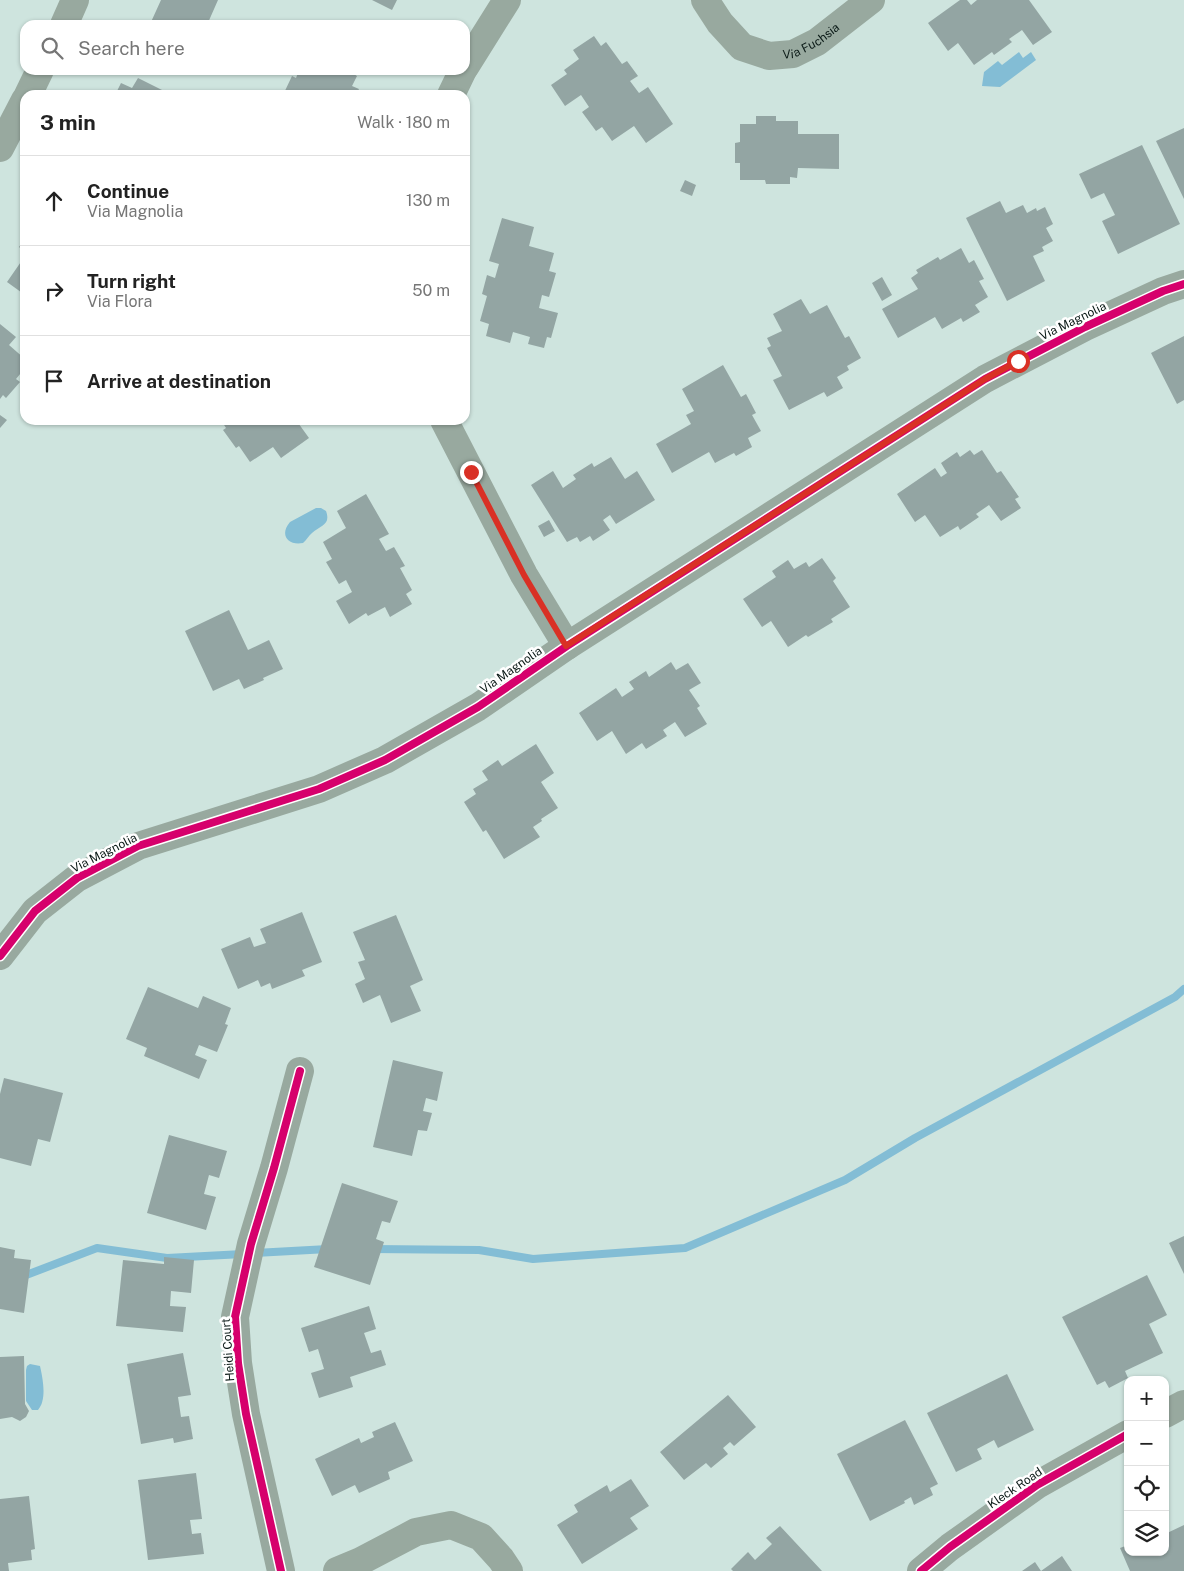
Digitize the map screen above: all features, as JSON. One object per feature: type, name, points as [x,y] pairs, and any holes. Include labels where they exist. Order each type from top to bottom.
[{"type":"street","points":[[66,20],[75,0]]},
{"type":"street","points":[[470,59],[507,0]]},
{"type":"street","name":"Via Fuchsia","points":[[705,0],[720,23],[742,47],[769,56],[793,54],[817,42],[871,0]]},
{"type":"street","points":[[30,90],[38,75]]},
{"type":"street","points":[[454,90],[461,75]]},
{"type":"street","points":[[0,148],[20,110]]},
{"type":"street","name":"Via Magnolia","points":[[0,956],[35,911],[77,878],[138,846],[319,789],[385,760],[478,706],[566,646],[985,379],[1085,327],[1163,291],[1184,284]]},
{"type":"street","points":[[447,425],[524,575],[566,646]]},
{"type":"street","name":"Heidi Court","points":[[281,1571],[246,1414],[238,1362],[235,1317],[251,1244],[300,1071]]},
{"type":"street","points":[[1169,1412],[1184,1404]]},
{"type":"street","name":"Kleck Road","points":[[921,1571],[1037,1485],[1124,1436]]},
{"type":"street","points":[[338,1571],[416,1532],[451,1526],[481,1537],[509,1571]]},
{"type":"water","points":[[1019,52],[1023,58],[1031,52],[1036,60],[1000,87],[982,86],[984,72],[998,61],[1002,65]]},
{"type":"water","points":[[316,508],[326,511],[326,522],[303,543],[289,541],[285,531],[290,522]]},
{"type":"water","points":[[30,1364],[40,1366],[42,1377],[43,1401],[38,1410],[32,1410],[26,1401],[26,1370]]},
{"type":"building","points":[[161,0],[218,0],[209,20],[152,20]]},
{"type":"building","points":[[372,0],[397,0],[392,10]]},
{"type":"building","points":[[960,0],[967,0],[971,5],[977,0],[1029,0],[1052,32],[1033,45],[1022,30],[1009,39],[1012,42],[994,55],[992,52],[974,65],[958,43],[948,51],[928,23]]},
{"type":"building","points":[[594,36],[601,46],[606,42],[622,64],[627,61],[638,76],[630,81],[639,93],[648,87],[673,124],[646,143],[634,126],[612,141],[602,127],[596,131],[582,112],[589,107],[581,95],[565,106],[551,85],[567,74],[564,70],[579,59],[573,50]]},
{"type":"building","points":[[297,75],[355,75],[357,76],[352,86],[359,89],[285,90],[292,76],[296,78]]},
{"type":"building","points":[[138,78],[162,90],[118,90],[121,83],[132,88]]},
{"type":"building","points":[[756,116],[776,116],[776,121],[798,121],[798,134],[839,134],[839,169],[798,168],[797,178],[790,177],[790,184],[766,184],[765,180],[740,180],[740,163],[735,163],[735,143],[740,142],[740,124],[756,124]]},
{"type":"building","points":[[1184,128],[1184,199],[1156,141]]},
{"type":"building","points":[[1142,145],[1180,224],[1118,254],[1102,221],[1115,215],[1104,193],[1091,199],[1079,174]]},
{"type":"building","points":[[685,180],[696,185],[692,196],[680,191]]},
{"type":"building","points":[[1000,201],[1006,213],[1023,205],[1027,213],[1036,208],[1037,211],[1045,207],[1053,224],[1046,228],[1053,241],[1042,247],[1044,251],[1033,256],[1045,281],[1007,301],[966,218]]},
{"type":"building","points":[[502,218],[534,227],[529,246],[554,253],[549,271],[556,273],[549,297],[542,295],[539,308],[558,313],[551,338],[547,337],[544,348],[528,344],[530,337],[513,332],[510,343],[486,336],[489,324],[480,321],[487,296],[482,294],[487,275],[495,278],[499,264],[489,261]]},
{"type":"building","points":[[961,248],[969,263],[974,260],[984,279],[979,281],[988,297],[975,305],[980,312],[963,322],[961,318],[942,329],[935,317],[898,338],[882,309],[918,289],[911,278],[918,273],[916,270],[938,257],[940,260]]},
{"type":"building","points":[[20,263],[20,291],[7,282]]},
{"type":"building","points":[[882,277],[892,295],[882,301],[872,283]]},
{"type":"building","points":[[801,299],[810,314],[827,305],[845,338],[849,336],[861,358],[847,366],[849,370],[837,377],[843,388],[827,397],[824,392],[789,410],[773,380],[782,376],[767,348],[771,346],[767,338],[782,331],[773,314]]},
{"type":"building","points":[[0,324],[16,337],[9,345],[20,355],[20,374],[16,379],[20,382],[6,398],[3,395],[0,399]]},
{"type":"building","points":[[1184,336],[1184,400],[1177,404],[1151,353]]},
{"type":"building","points":[[723,365],[741,397],[746,394],[756,413],[752,415],[761,431],[748,438],[752,447],[736,456],[734,453],[715,463],[709,452],[672,473],[656,444],[691,424],[686,415],[694,411],[682,389]]},
{"type":"building","points":[[0,415],[7,420],[0,428]]},
{"type":"building","points":[[224,425],[300,425],[309,438],[281,458],[273,447],[250,462],[239,446],[236,448],[223,430],[226,428]]},
{"type":"building","points":[[970,450],[974,455],[982,450],[997,473],[1001,471],[1019,497],[1015,499],[1021,508],[1001,521],[989,505],[976,514],[979,517],[960,530],[958,526],[940,537],[925,515],[915,522],[897,494],[935,468],[941,477],[947,473],[941,463],[957,452],[960,457]]},
{"type":"building","points":[[611,457],[625,479],[637,471],[655,500],[616,524],[610,515],[603,520],[610,530],[593,541],[590,536],[580,542],[577,537],[567,542],[531,485],[553,471],[563,488],[576,479],[573,475],[592,463],[594,467]]},
{"type":"building","points":[[366,494],[389,534],[379,539],[386,551],[394,547],[405,566],[400,568],[412,590],[406,594],[412,604],[390,617],[385,607],[368,616],[366,613],[349,624],[336,601],[352,592],[346,580],[339,584],[326,562],[332,559],[323,542],[346,528],[337,511]]},
{"type":"building","points":[[549,520],[555,531],[544,537],[538,526]]},
{"type":"building","points":[[822,558],[836,578],[833,581],[850,607],[831,619],[833,622],[808,637],[806,635],[788,647],[771,621],[762,627],[743,599],[776,577],[772,571],[788,560],[794,569],[806,562],[809,567]]},
{"type":"building","points":[[229,610],[248,650],[269,640],[283,669],[244,689],[239,679],[213,691],[185,631]]},
{"type":"building","points":[[671,662],[676,670],[688,663],[701,683],[689,690],[700,706],[697,708],[707,724],[685,737],[675,722],[663,730],[667,736],[646,749],[642,743],[626,754],[612,731],[597,741],[579,713],[616,688],[622,697],[634,689],[629,682],[646,671],[649,677]]},
{"type":"building","points":[[536,744],[554,773],[541,782],[558,808],[541,819],[542,821],[533,827],[540,837],[504,859],[486,830],[483,832],[464,802],[476,794],[473,789],[488,780],[482,771],[498,760],[502,766]]},
{"type":"building","points":[[302,912],[322,962],[302,970],[305,976],[272,989],[270,983],[261,987],[258,980],[238,989],[221,949],[250,937],[254,947],[266,943],[260,929]]},
{"type":"building","points":[[396,915],[423,980],[410,986],[421,1011],[391,1023],[380,995],[363,1003],[355,984],[365,979],[358,962],[365,960],[353,932]]},
{"type":"building","points":[[148,987],[198,1008],[203,996],[231,1008],[225,1024],[228,1025],[217,1052],[199,1045],[195,1055],[207,1060],[199,1079],[144,1056],[147,1048],[126,1039]]},
{"type":"building","points":[[393,1060],[443,1072],[437,1101],[426,1098],[423,1111],[432,1113],[427,1131],[418,1130],[412,1156],[373,1147]]},
{"type":"building","points":[[4,1078],[63,1093],[50,1142],[38,1139],[31,1166],[0,1158],[0,1094]]},
{"type":"building","points":[[169,1135],[227,1151],[219,1178],[209,1175],[204,1194],[216,1197],[206,1230],[147,1213]]},
{"type":"building","points":[[342,1183],[398,1201],[390,1223],[382,1221],[376,1239],[384,1242],[370,1285],[314,1267]]},
{"type":"building","points":[[1184,1236],[1184,1274],[1169,1243]]},
{"type":"building","points":[[0,1247],[15,1250],[14,1258],[31,1260],[24,1313],[0,1309]]},
{"type":"building","points":[[164,1257],[194,1260],[191,1293],[171,1291],[170,1306],[186,1307],[183,1332],[116,1326],[123,1260],[164,1264]]},
{"type":"building","points":[[1147,1275],[1167,1315],[1149,1324],[1163,1353],[1125,1371],[1127,1376],[1124,1376],[1124,1380],[1109,1388],[1105,1381],[1097,1385],[1062,1317]]},
{"type":"building","points":[[369,1306],[376,1329],[364,1333],[371,1353],[381,1350],[386,1365],[350,1377],[353,1387],[319,1398],[311,1373],[324,1369],[318,1349],[309,1352],[301,1328]]},
{"type":"building","points":[[183,1353],[191,1395],[178,1397],[181,1417],[189,1416],[193,1439],[174,1443],[173,1438],[141,1444],[127,1364]]},
{"type":"building","points":[[24,1356],[25,1404],[29,1411],[26,1417],[20,1421],[12,1417],[0,1419],[0,1357]]},
{"type":"building","points":[[1007,1374],[1034,1430],[998,1448],[994,1440],[977,1449],[982,1459],[956,1472],[927,1413]]},
{"type":"building","points":[[728,1395],[756,1427],[734,1446],[730,1442],[723,1448],[728,1454],[711,1468],[706,1463],[684,1480],[660,1452]]},
{"type":"building","points":[[905,1420],[938,1484],[930,1488],[933,1495],[914,1505],[911,1497],[904,1501],[905,1503],[870,1521],[837,1454]]},
{"type":"building","points":[[395,1422],[413,1461],[388,1472],[390,1479],[359,1493],[355,1485],[332,1496],[315,1459],[359,1438],[361,1443],[374,1437],[372,1432]]},
{"type":"building","points":[[196,1473],[202,1519],[190,1520],[192,1534],[201,1533],[204,1554],[148,1560],[138,1480]]},
{"type":"building","points":[[631,1479],[649,1506],[630,1518],[638,1529],[582,1564],[557,1525],[578,1512],[574,1505],[607,1485],[610,1492]]},
{"type":"building","points":[[29,1496],[35,1549],[31,1550],[32,1560],[8,1563],[9,1571],[0,1571],[0,1499]]},
{"type":"building","points":[[1184,1525],[1184,1571],[1130,1571],[1120,1548],[1124,1546],[1124,1556],[1169,1556],[1169,1532]]},
{"type":"building","points":[[780,1526],[822,1571],[733,1571],[731,1569],[748,1552],[755,1560],[772,1544],[766,1538]]},
{"type":"building","points":[[1062,1556],[1072,1571],[1041,1571]]},
{"type":"building","points":[[1035,1562],[1041,1571],[1022,1571]]},
{"type":"waterway","points":[[372,1249],[479,1250],[533,1259],[685,1248],[845,1180],[915,1138],[1175,997],[1184,989]]},
{"type":"waterway","points":[[21,1277],[97,1248],[167,1258],[243,1254]]},
{"type":"waterway","points":[[255,1253],[328,1249]]},
{"type":"cycle path","points":[[0,956],[35,911],[77,878],[138,846],[319,789],[385,760],[478,707],[567,646],[985,379],[1085,327],[1163,291],[1184,284]]},
{"type":"cycle path","points":[[281,1571],[246,1414],[238,1363],[235,1317],[251,1244],[300,1071]]},
{"type":"cycle path","points":[[921,1571],[950,1547],[1037,1485],[1124,1436]]},
{"type":"route","points":[[471,472],[524,575],[566,646],[985,379],[1018,361]]}]
